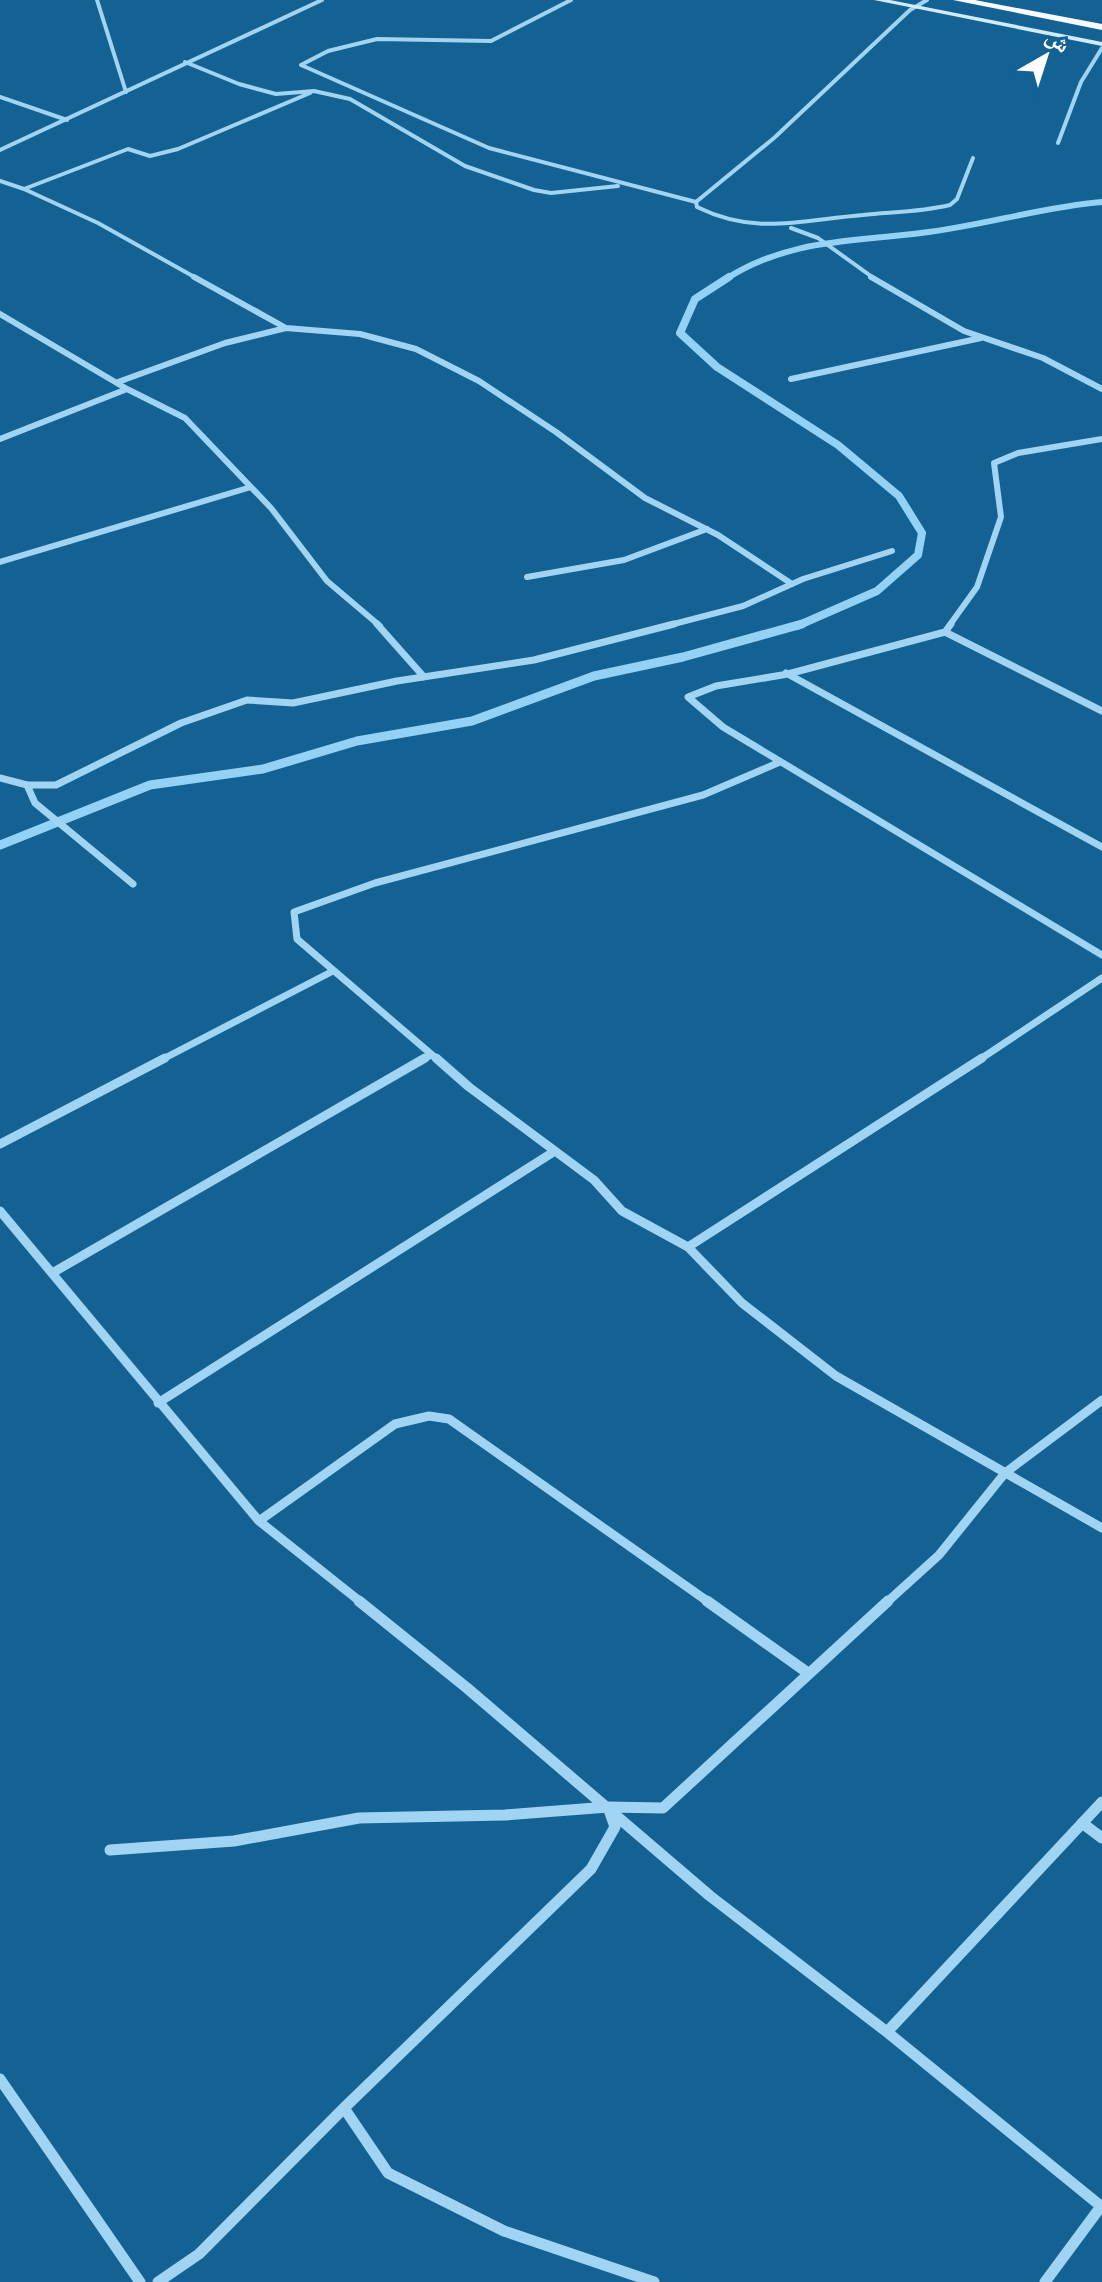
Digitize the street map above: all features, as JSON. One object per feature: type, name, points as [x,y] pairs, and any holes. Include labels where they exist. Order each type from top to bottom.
[{"type":"highway","points":[[958,0],[1102,27]]},
{"type":"highway","points":[[1025,0],[1102,15]]},
{"type":"main road","points":[[878,0],[1102,46]]},
{"type":"street","points":[[97,0],[126,92]]},
{"type":"street","points":[[0,150],[322,0]]},
{"type":"street","points":[[571,0],[491,41],[377,39],[328,51],[301,65],[489,148],[696,202]]},
{"type":"street","points":[[696,202],[774,138],[914,7],[927,0]]},
{"type":"street","points":[[1058,143],[1081,78],[1102,46]]},
{"type":"street","points":[[185,62],[239,84],[276,94],[314,91],[350,99],[465,166],[534,190],[551,193],[626,185]]},
{"type":"street","points":[[24,189],[128,149],[150,156],[178,149],[314,91]]},
{"type":"street","points":[[0,97],[67,120]]},
{"type":"street","points":[[787,227],[950,205],[957,199],[973,158]]},
{"type":"street","points":[[0,181],[98,223],[286,328]]},
{"type":"street","points":[[696,202],[697,207],[711,215],[732,221],[787,227],[818,238],[855,267],[945,321],[981,338],[1043,358],[1102,389]]},
{"type":"street","points":[[0,314],[127,389],[185,418],[271,508],[327,581],[388,633],[424,677]]},
{"type":"street","points":[[118,382],[225,343],[286,328],[360,334],[416,349],[492,389],[645,498],[707,529],[792,584]]},
{"type":"street","points":[[791,379],[981,338]]},
{"type":"street","points":[[0,439],[127,389]]},
{"type":"street","points":[[1102,439],[1018,453],[994,463],[1001,517],[977,587],[945,632],[786,673],[705,687],[688,697],[723,727],[1102,955]]},
{"type":"street","points":[[0,562],[251,487]]},
{"type":"street","points":[[527,577],[624,560],[707,529]]},
{"type":"street","points":[[0,778],[27,785],[56,785],[181,723],[247,700],[293,703],[424,677],[534,660],[743,606],[792,584],[892,551]]},
{"type":"street","points":[[945,632],[1102,711]]},
{"type":"street","points":[[786,673],[1102,847]]},
{"type":"street","points":[[780,762],[703,795],[375,883],[294,912],[297,939],[431,1055],[594,1180],[622,1211],[688,1247],[742,1303],[836,1376],[1102,1528]]},
{"type":"street","points":[[27,785],[35,803],[133,884]]},
{"type":"street","points":[[0,1144],[333,971]]},
{"type":"street","points":[[688,1247],[928,1094],[1102,978]]},
{"type":"street","points":[[54,1272],[431,1055]]},
{"type":"street","points":[[158,1403],[555,1151]]},
{"type":"street","points":[[0,1211],[259,1521],[467,1688],[710,1896],[887,2032],[1102,2206],[1045,2282]]},
{"type":"street","points":[[110,1850],[234,1841],[359,1818],[505,1815],[608,1807],[663,1808],[939,1555],[1005,1473],[1102,1400]]},
{"type":"street","points":[[259,1521],[395,1424],[429,1416],[449,1419],[808,1673]]},
{"type":"street","points":[[887,2032],[1102,1802]]},
{"type":"street","points":[[158,2282],[199,2254],[344,2108],[591,1869],[615,1827],[608,1807]]},
{"type":"street","points":[[1082,1823],[1102,1838]]},
{"type":"street","points":[[0,2079],[140,2282]]},
{"type":"street","points":[[344,2108],[388,2173],[504,2231],[654,2282]]},
{"type":"waterway","points":[[726,279],[773,256],[821,244],[944,230],[1102,202]]},
{"type":"waterway","points":[[729,277],[695,299],[680,333],[717,367],[838,445],[899,496],[922,533],[918,555],[877,591],[801,624]]},
{"type":"waterway","points":[[0,845],[150,785],[263,769],[357,741],[472,721],[594,676],[683,657],[801,624]]},
{"type":"waterway","points":[[797,626],[801,624]]}]
